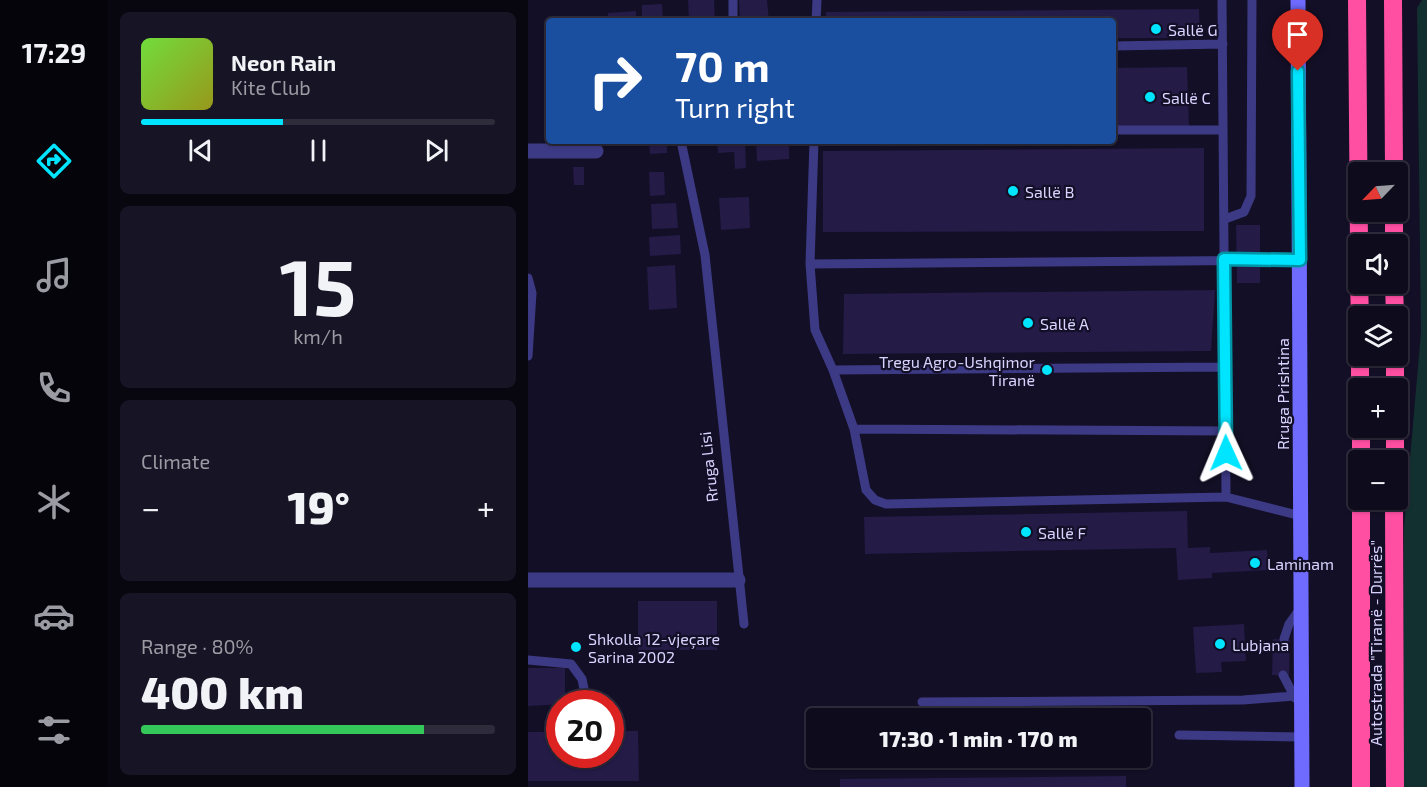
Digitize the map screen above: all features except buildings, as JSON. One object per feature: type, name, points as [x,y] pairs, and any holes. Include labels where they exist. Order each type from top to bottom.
[{"type":"highway","points":[[1357,0],[1359,234]]},
{"type":"highway","points":[[1392,0],[1394,162]]},
{"type":"highway","name":"Autostrada \"Tiranë - Durrës\"","points":[[1361,510],[1361,787]]},
{"type":"highway","name":"Autostrada \"Tiranë - Durrës\"","points":[[1394,510],[1395,787]]},
{"type":"main road","name":"Rruga Prishtina","points":[[1298,0],[1302,606],[1298,701],[1302,737],[1302,787]]},
{"type":"street","points":[[528,151],[596,151]]},
{"type":"street","points":[[528,580],[738,580]]},
{"type":"lane","points":[[733,0],[733,18]]},
{"type":"lane","points":[[816,18],[817,0]]},
{"type":"lane","points":[[1222,0],[1226,497]]},
{"type":"lane","points":[[1225,219],[1244,212],[1251,196],[1252,0]]},
{"type":"lane","points":[[1116,46],[1222,44]]},
{"type":"lane","points":[[1116,130],[1223,130]]},
{"type":"lane","name":"Rruga Lisi","points":[[682,144],[705,255],[744,624]]},
{"type":"lane","points":[[814,144],[810,264],[816,330],[854,429],[866,490],[875,500],[886,504],[1226,497],[1301,516]]},
{"type":"lane","points":[[810,264],[1300,260]]},
{"type":"lane","points":[[528,278],[532,293],[528,356]]},
{"type":"lane","points":[[833,370],[1225,368]]},
{"type":"lane","points":[[854,429],[1225,431]]},
{"type":"lane","points":[[1284,639],[1289,624],[1302,606]]},
{"type":"lane","points":[[528,660],[571,664],[582,679],[584,690]]},
{"type":"lane","points":[[1283,675],[1298,701]]},
{"type":"lane","points":[[922,702],[1298,701]]},
{"type":"lane","points":[[1179,735],[1302,737]]},
{"type":"green space","points":[[1422,0],[1427,0],[1427,787],[1403,787],[1404,528],[1406,510],[1408,510],[1408,482],[1421,332],[1417,8]]},
{"type":"place","name":"Sallë G","points":[[1156,29]]},
{"type":"place","name":"Sallë C","points":[[1150,97]]},
{"type":"place","name":"Sallë B","points":[[1013,191]]},
{"type":"place","name":"Sallë A","points":[[1028,323]]},
{"type":"place","name":"Tregu Agro-Ushqimor Tiranë","points":[[1047,370]]},
{"type":"place","name":"Sallë F","points":[[1026,532]]},
{"type":"place","name":"Laminam","points":[[1255,563]]},
{"type":"place","name":"Lubjana","points":[[1220,644]]},
{"type":"place","name":"Shkolla 12-vjeçare Sarina 2002","points":[[576,647]]},
{"type":"route","points":[[1226,453],[1224,259],[1300,260],[1298,71]]}]
